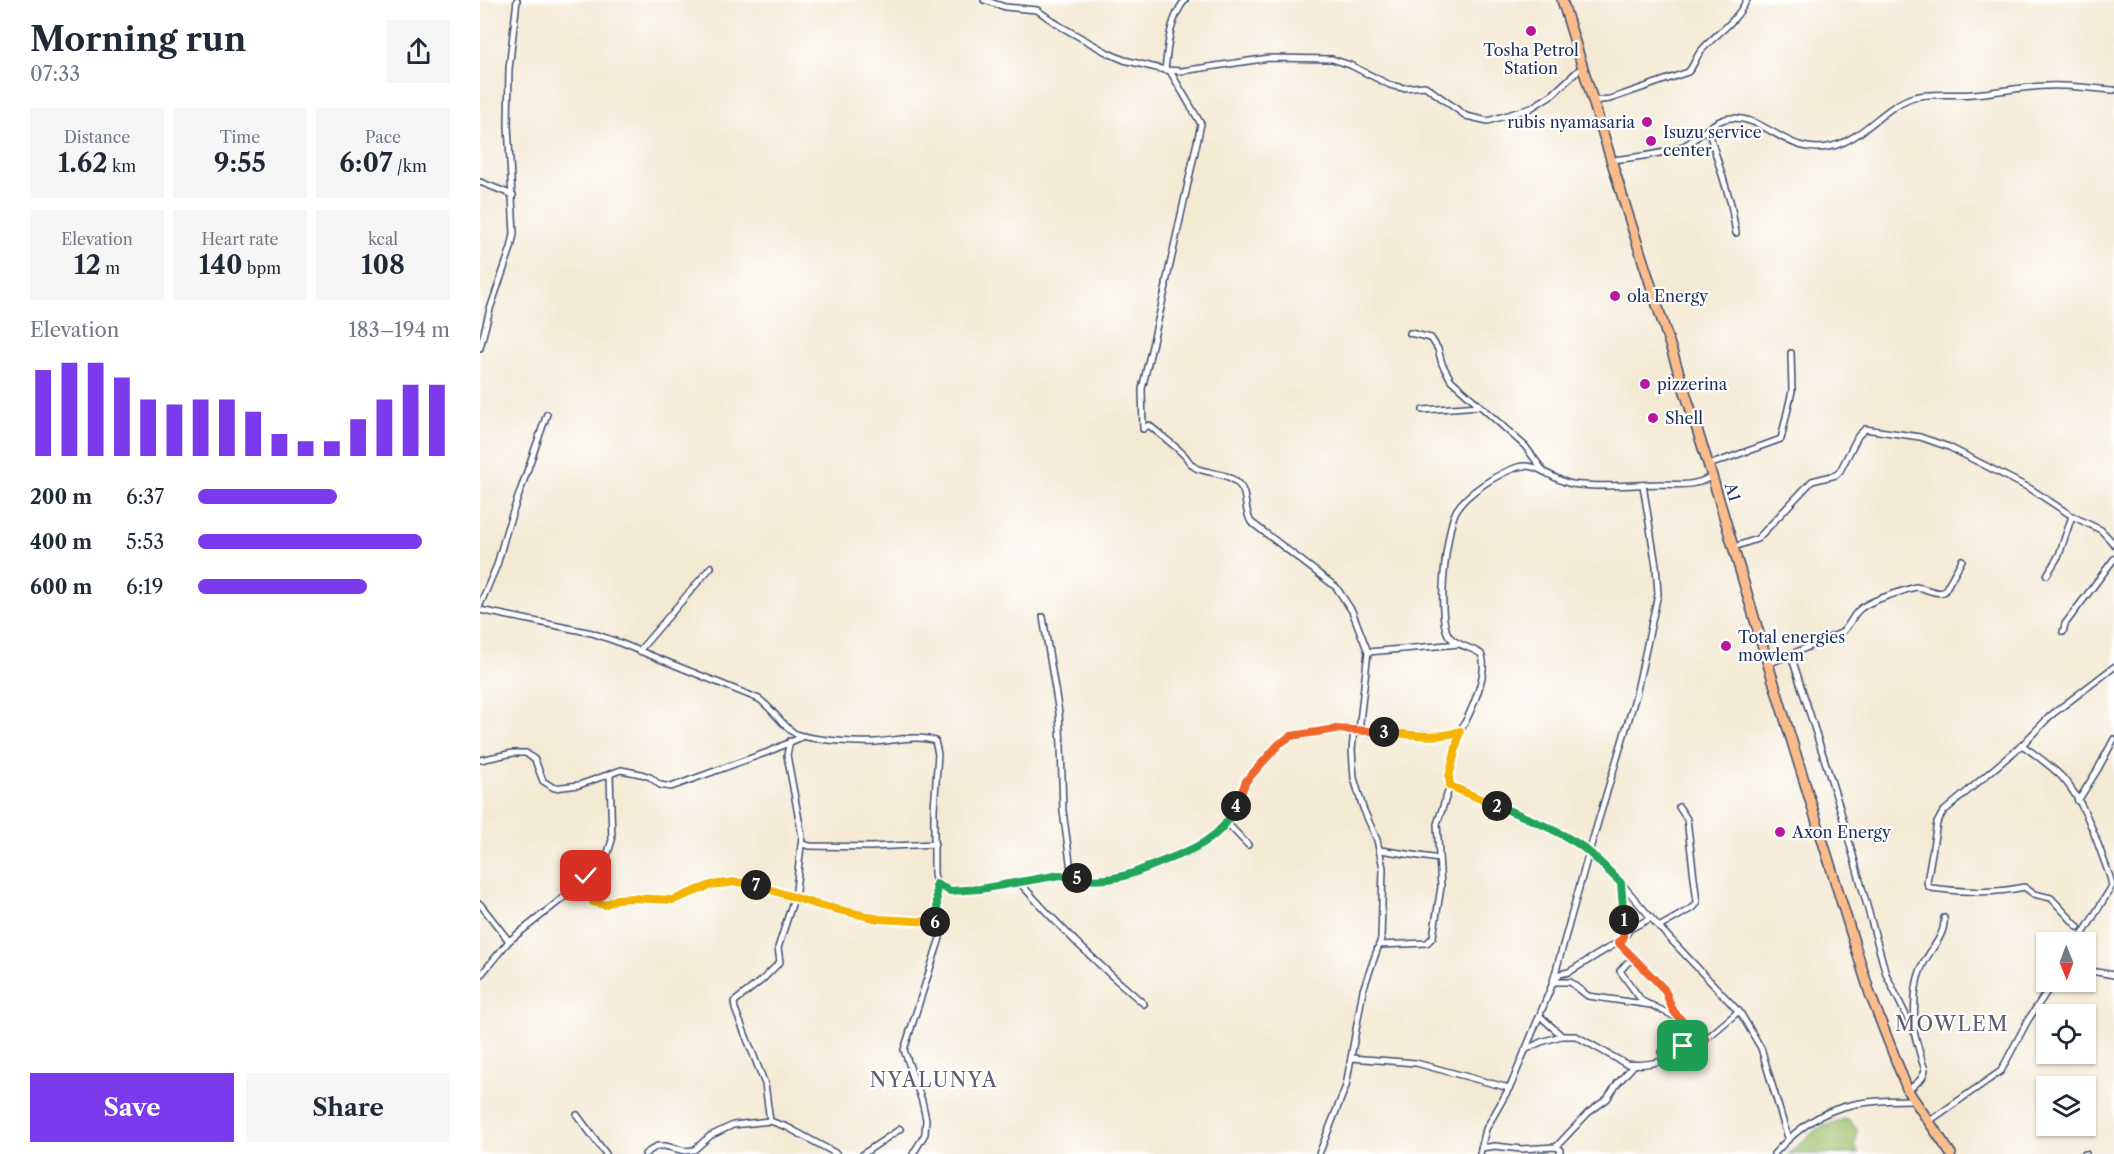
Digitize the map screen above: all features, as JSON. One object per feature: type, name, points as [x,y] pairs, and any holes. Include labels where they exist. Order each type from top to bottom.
[{"type":"highway","name":"A1","points":[[1562,0],[1709,465],[1870,994],[1910,1096],[1951,1154]]},
{"type":"street","points":[[480,348],[514,234],[508,124],[508,69],[517,0]]},
{"type":"street","points":[[984,0],[1005,7],[1037,10],[1108,53],[1142,66],[1167,71],[1206,68],[1269,58],[1332,59],[1350,65],[1390,85],[1403,88],[1425,86],[1466,116],[1488,121],[1531,108],[1553,94],[1583,66]]},
{"type":"street","points":[[1185,0],[1179,7],[1172,24],[1167,71],[1201,124],[1142,389],[1143,429],[1149,425],[1172,442],[1192,466],[1219,473],[1243,488],[1245,513],[1251,522],[1336,587],[1352,611],[1368,652],[1352,750],[1354,778],[1380,850],[1383,868],[1379,945],[1363,990],[1346,1086],[1319,1154]]},
{"type":"street","points":[[1593,101],[1610,99],[1688,72],[1702,50],[1735,19],[1747,0]]},
{"type":"street","points":[[1612,160],[1669,151],[1686,144],[1724,119],[1740,119],[1756,124],[1786,141],[1817,148],[1834,146],[1847,140],[1867,129],[1901,103],[1915,97],[1972,94],[2045,86],[2114,90]]},
{"type":"street","points":[[1708,129],[1731,204],[1736,233]]},
{"type":"street","points":[[480,182],[513,195]]},
{"type":"street","points":[[1410,333],[1431,338],[1451,380],[1525,446],[1547,475]]},
{"type":"street","points":[[1709,465],[1781,440],[1792,391],[1791,353]]},
{"type":"street","points":[[1423,410],[1480,406]]},
{"type":"street","points":[[480,605],[497,565],[507,529],[547,414]]},
{"type":"street","points":[[1734,547],[1757,538],[1763,533],[1812,481],[1836,475],[1845,463],[1860,432],[1865,429],[1920,437],[1949,447],[2031,489],[2072,516],[2101,530],[2114,544]]},
{"type":"street","points":[[1379,945],[1427,943],[1433,937],[1441,886],[1437,824],[1450,786],[1449,777],[1460,731],[1484,667],[1481,654],[1460,644],[1448,635],[1443,606],[1446,558],[1456,511],[1473,493],[1500,474],[1520,466],[1534,466],[1547,475],[1571,484],[1694,483],[1712,476]]},
{"type":"street","points":[[1480,1151],[1486,1129],[1509,1088],[1553,982],[1636,695],[1658,594],[1656,566],[1642,485]]},
{"type":"street","points":[[2047,575],[2059,555],[2072,516]]},
{"type":"street","points":[[2062,632],[2065,624],[2114,559]]},
{"type":"street","points":[[1768,664],[1841,633],[1847,629],[1858,610],[1870,603],[1915,587],[1938,593],[1944,592],[1962,560]]},
{"type":"street","points":[[639,651],[711,567]]},
{"type":"street","points":[[480,610],[592,633],[639,651],[759,699],[768,705],[790,730],[804,736],[863,742],[922,738],[935,741],[938,745],[938,754],[934,844],[940,938],[904,1052],[922,1101],[926,1119],[925,1134],[913,1154]]},
{"type":"street","points":[[1043,616],[1059,713],[1063,811],[1072,877]]},
{"type":"street","points":[[1368,652],[1460,644]]},
{"type":"street","points":[[1774,1154],[1788,1138],[1824,1112],[1857,1103],[1910,1096],[1925,1070],[1914,1032],[1886,974],[1839,805],[1791,655]]},
{"type":"street","points":[[2078,927],[2051,898],[2034,894],[2024,887],[2002,892],[1931,888],[1928,886],[1928,874],[1939,818],[1948,807],[2022,744],[2050,716],[2114,667]]},
{"type":"street","points":[[936,884],[950,891],[980,889],[1060,875],[1097,880],[1131,875],[1197,848],[1219,831],[1227,823],[1246,781],[1279,744],[1291,736],[1336,729],[1437,735],[1460,731]]},
{"type":"street","points":[[480,760],[513,753],[526,753],[536,760],[543,781],[554,788],[579,785],[621,770],[650,777],[660,785],[671,787],[768,752],[804,736]]},
{"type":"street","points":[[2078,801],[2114,739]]},
{"type":"street","points":[[770,1121],[765,1084],[734,1002],[780,962],[778,948],[795,898],[802,830],[788,755],[790,741]]},
{"type":"street","points":[[2022,744],[2060,776],[2078,801],[2088,818],[2113,886],[2084,932]]},
{"type":"street","points":[[480,976],[509,941],[582,882],[590,871],[605,858],[611,847],[610,775]]},
{"type":"street","points":[[1450,786],[1545,826],[1576,842],[1621,883],[1659,927],[1739,1011],[1761,1048],[1788,1138]]},
{"type":"street","points":[[1659,927],[1697,903],[1687,819],[1679,807]]},
{"type":"street","points":[[1227,823],[1248,845]]},
{"type":"street","points":[[802,844],[871,847],[934,844]]},
{"type":"street","points":[[1380,850],[1439,859]]},
{"type":"street","points":[[582,882],[593,902],[605,905],[622,898],[673,900],[711,885],[736,882],[890,921],[938,922]]},
{"type":"street","points":[[1019,882],[1101,967],[1144,1005]]},
{"type":"street","points":[[1621,883],[1624,918],[1621,941],[1635,960],[1664,989],[1680,1019]]},
{"type":"street","points":[[480,904],[509,941]]},
{"type":"street","points":[[1553,982],[1560,974],[1569,972],[1621,941],[1630,929],[1651,918]]},
{"type":"street","points":[[1914,1032],[1917,982],[1921,967],[1942,932],[1944,918]]},
{"type":"street","points":[[1635,960],[1627,963],[1620,971],[1642,1001],[1680,1019],[1706,1040]]},
{"type":"street","points":[[2096,972],[2114,975]]},
{"type":"street","points":[[1553,982],[1570,982],[1588,996],[1651,1005]]},
{"type":"street","points":[[1928,1122],[2001,1071],[2028,1020],[2047,992]]},
{"type":"street","points":[[1525,1050],[1556,1036],[1575,1036],[1617,1060],[1634,1065],[1671,1058],[1698,1045],[1739,1011]]},
{"type":"street","points":[[1540,1016],[1562,1036]]},
{"type":"street","points":[[1668,1034],[1683,1046]]},
{"type":"street","points":[[1661,1052],[1683,1046],[1689,1041],[1698,1045]]},
{"type":"street","points":[[1351,1058],[1416,1063],[1509,1088]]},
{"type":"street","points":[[1480,1151],[1495,1146],[1558,1151],[1588,1113],[1606,1099],[1634,1065]]},
{"type":"street","points":[[577,1115],[606,1154]]},
{"type":"street","points":[[645,1154],[657,1146],[685,1151],[694,1150],[710,1136],[733,1125],[770,1121],[787,1126],[837,1154]]},
{"type":"street","points":[[862,1154],[900,1129]]},
{"type":"green space","points":[[1844,1119],[1850,1121],[1857,1130],[1855,1144],[1858,1154],[1789,1154],[1816,1130]]},
{"type":"place","name":"Tosha Petrol Station","points":[[1531,31]]},
{"type":"place","name":"rubis nyamasaria","points":[[1647,122]]},
{"type":"place","name":"Isuzu service center","points":[[1651,141]]},
{"type":"place","name":"ola Energy","points":[[1615,296]]},
{"type":"place","name":"pizzerina","points":[[1645,384]]},
{"type":"place","name":"Shell","points":[[1653,418]]},
{"type":"place","name":"Total energies mowlem","points":[[1726,646]]},
{"type":"place","name":"Axon Energy","points":[[1780,832]]},
{"type":"district","name":"MOWLEM","points":[[1952,1024]]},
{"type":"district","name":"NYALUNYA","points":[[934,1080]]},
{"type":"route","points":[[586,876],[582,882],[593,902],[597,904],[605,905],[622,898],[673,900],[683,898],[711,885],[736,882],[763,887],[795,899],[856,915],[890,921],[938,922],[936,884],[950,891],[980,889],[1060,875],[1089,880],[1107,880],[1131,875],[1197,848],[1227,823],[1246,781],[1279,744],[1291,736],[1336,729],[1437,735],[1460,731],[1449,777],[1450,786],[1545,826],[1576,842],[1621,883],[1624,933],[1623,939],[1618,942],[1664,989],[1680,1019],[1706,1040],[1698,1045],[1689,1041],[1683,1046]]}]
